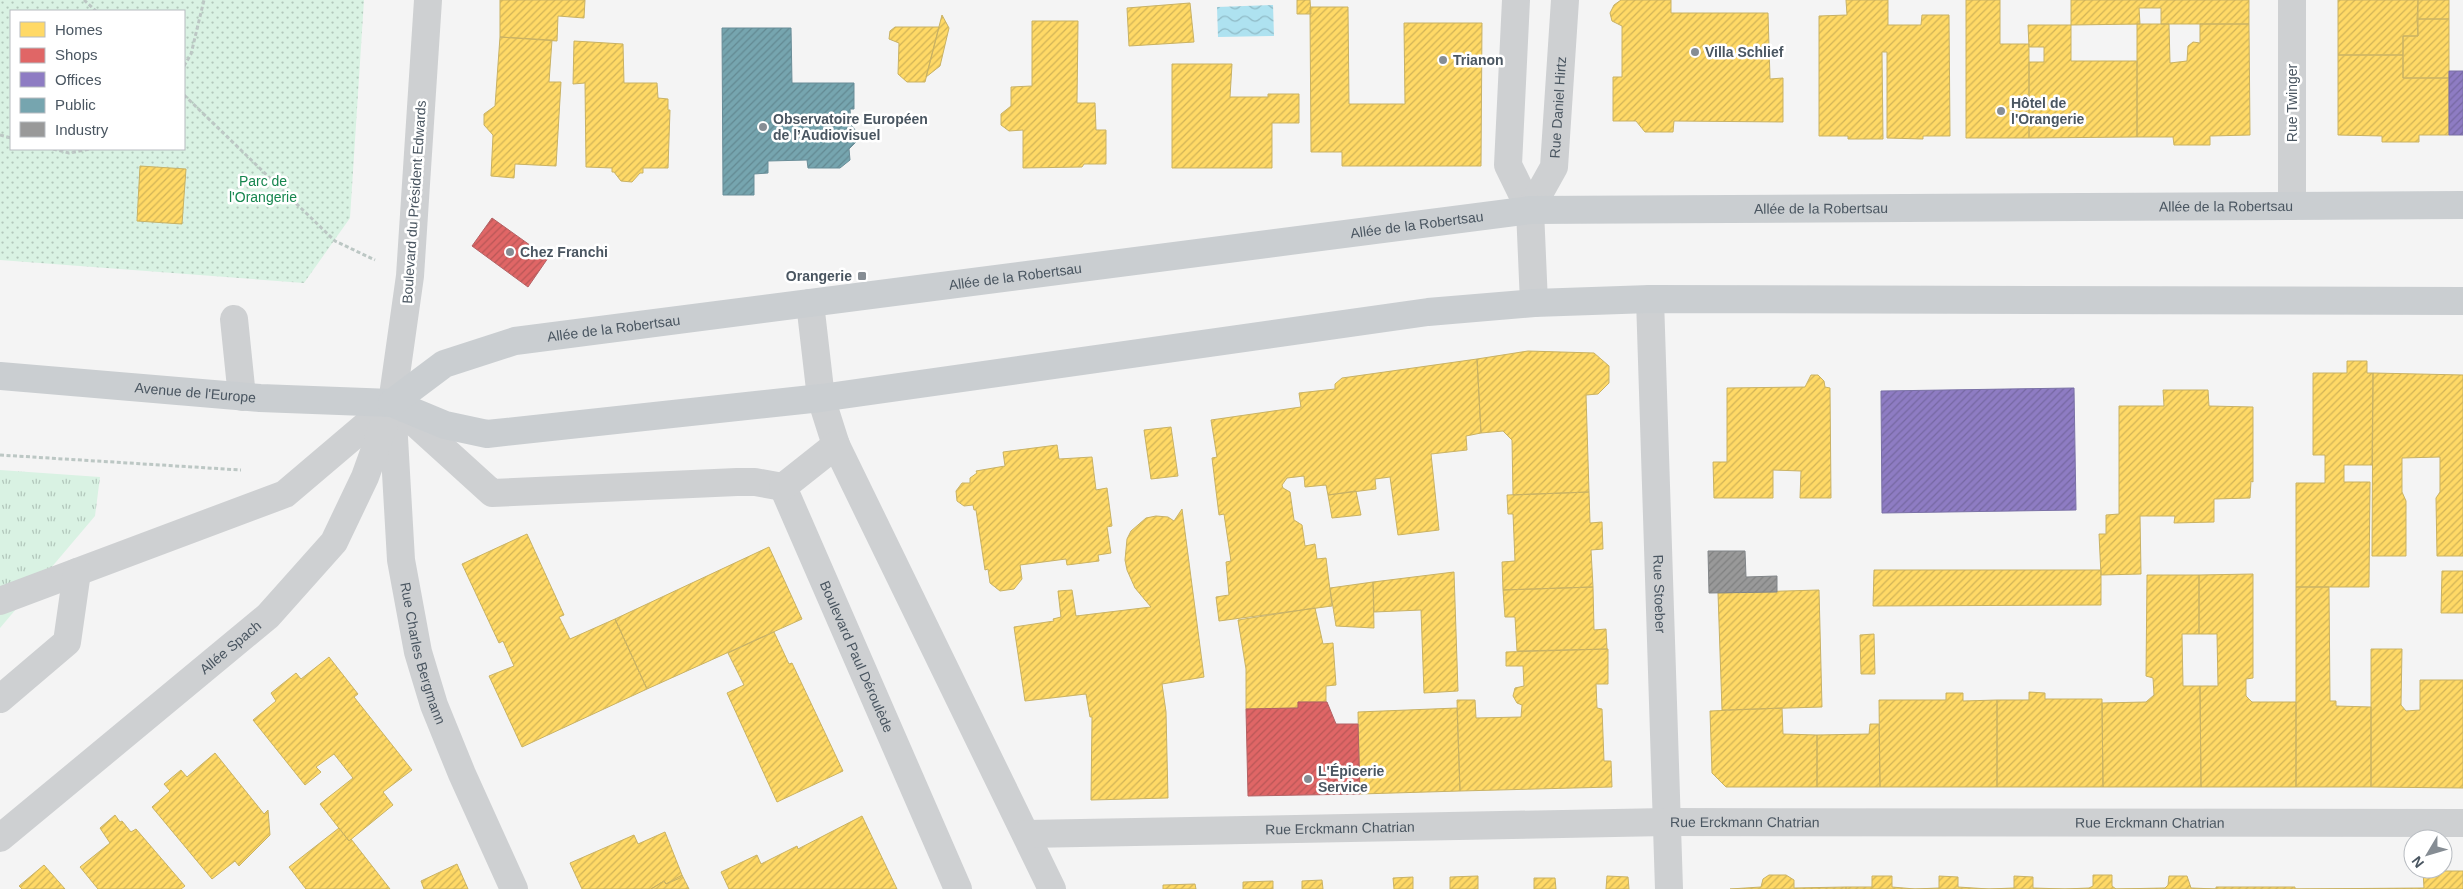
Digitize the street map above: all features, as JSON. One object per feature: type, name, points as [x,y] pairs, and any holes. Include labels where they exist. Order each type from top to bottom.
[{"type":"main road","name":"Allée de la Robertsau","points":[[392,402],[444,364],[515,341],[1530,210],[2463,205]]},
{"type":"main road","points":[[392,402],[445,425],[488,434],[821,398],[1428,312],[1534,304],[1650,300],[2463,301]]},
{"type":"main road","name":"Avenue de l'Europe","points":[[0,376],[114,384],[242,397],[392,402]]},
{"type":"street","name":"Boulevard du Président Edwards","points":[[392,402],[410,276],[428,0]]},
{"type":"street","points":[[1516,0],[1508,165],[1530,210],[1534,304]]},
{"type":"street","name":"Rue Daniel Hirtz","points":[[1530,210],[1554,167],[1565,0]]},
{"type":"street","name":"Rue Twinger","points":[[2292,0],[2292,206]]},
{"type":"street","name":"Rue Stoeber","points":[[1650,300],[1669,889]]},
{"type":"street","points":[[810,303],[821,398],[836,445],[1052,889]]},
{"type":"street","points":[[234,319],[242,397]]},
{"type":"street","points":[[0,601],[285,494],[392,402],[492,493],[737,482],[755,482],[782,488],[836,445]]},
{"type":"street","name":"Allée Spach","points":[[0,838],[268,616],[334,542],[365,477],[392,402]]},
{"type":"street","name":"Rue Charles Bergmann","points":[[392,402],[401,560],[418,652],[434,705],[514,889]]},
{"type":"street","name":"Boulevard Paul Déroulède","points":[[782,488],[958,889]]},
{"type":"street","points":[[0,699],[67,642],[77,572]]},
{"type":"street","name":"Rue Erckmann Chatrian","points":[[1026,834],[1666,822],[2463,822]]},
{"type":"path","points":[[84,0],[95,10]]},
{"type":"path","points":[[185,64],[192,54],[204,0]]},
{"type":"path","points":[[185,96],[335,241],[382,263]]},
{"type":"path","points":[[57,150],[69,153],[85,150]]},
{"type":"path","points":[[0,455],[243,470],[285,494]]},
{"type":"green space","name":"Parc de l'Orangerie","points":[[0,0],[364,0],[350,218],[304,283],[0,260]]},
{"type":"green space","points":[[0,470],[100,477],[95,516],[0,628]]},
{"type":"water","points":[[1273,5],[1274,36],[1218,37],[1217,7]]},
{"type":"building: Homes","points":[[500,0],[585,0],[584,18],[558,16],[557,41],[500,37]]},
{"type":"building: Homes","points":[[1297,0],[1310,0],[1311,14],[1297,14]]},
{"type":"building: Homes","name":"Villa Schlief","points":[[1621,0],[1671,0],[1671,13],[1768,13],[1770,79],[1783,78],[1783,122],[1674,121],[1673,132],[1645,132],[1636,121],[1613,121],[1613,77],[1622,77],[1622,26],[1612,21],[1610,13],[1614,5]]},
{"type":"building: Homes","points":[[1846,0],[1888,0],[1888,25],[1921,25],[1922,15],[1949,15],[1950,136],[1923,136],[1923,139],[1887,138],[1887,52],[1882,52],[1883,139],[1848,139],[1848,136],[1819,136],[1819,16],[1847,15]]},
{"type":"building: Homes","points":[[1966,0],[2000,0],[2000,44],[2029,44],[2029,138],[1966,138]]},
{"type":"building: Homes","points":[[2071,0],[2249,0],[2249,24],[2161,24],[2161,8],[2139,8],[2140,24],[2071,25]]},
{"type":"building: Homes","points":[[2338,0],[2418,0],[2418,36],[2403,36],[2403,55],[2338,55]]},
{"type":"building: Homes","points":[[2418,0],[2449,0],[2449,19],[2417,19]]},
{"type":"building: Homes","points":[[1190,3],[1194,42],[1129,46],[1127,8]]},
{"type":"building: Homes","name":"Trianon","points":[[1310,7],[1348,7],[1349,104],[1405,104],[1404,23],[1482,23],[1481,166],[1342,166],[1342,152],[1311,152]]},
{"type":"building: Homes","points":[[942,15],[949,28],[940,66],[926,77]]},
{"type":"building: Homes","points":[[2417,19],[2449,19],[2449,78],[2403,78],[2403,36],[2418,36]]},
{"type":"building: Homes","points":[[1032,21],[1078,21],[1077,103],[1095,103],[1096,130],[1106,130],[1106,164],[1084,164],[1082,167],[1023,168],[1023,130],[1009,131],[1001,125],[1001,114],[1011,106],[1011,87],[1032,86]]},
{"type":"building: Homes","points":[[2137,24],[2169,24],[2170,63],[2187,61],[2188,46],[2193,42],[2200,43],[2200,24],[2249,24],[2250,135],[2210,136],[2210,145],[2174,145],[2173,137],[2137,137]]},
{"type":"building: Homes","points":[[2028,25],[2071,25],[2071,61],[2137,61],[2137,137],[2029,138],[2029,62],[2044,62],[2044,47],[2029,47]]},
{"type":"building: Homes","points":[[895,27],[939,27],[925,82],[907,82],[898,74],[899,43],[889,39],[890,31]]},
{"type":"building: Homes","points":[[500,37],[552,40],[549,82],[561,82],[556,166],[515,164],[514,178],[491,176],[493,135],[484,125],[484,114],[495,106]]},
{"type":"building: Homes","points":[[574,41],[623,44],[624,83],[657,83],[658,98],[668,99],[668,110],[670,110],[668,168],[643,168],[643,173],[640,173],[632,182],[621,181],[612,172],[612,168],[586,167],[585,83],[573,84]]},
{"type":"building: Homes","points":[[2338,55],[2403,55],[2403,78],[2449,78],[2449,135],[2419,135],[2419,142],[2382,142],[2382,136],[2338,135]]},
{"type":"building: Homes","points":[[1172,64],[1232,64],[1230,97],[1268,97],[1268,94],[1299,94],[1299,123],[1272,123],[1272,168],[1172,168]]},
{"type":"building: Homes","points":[[140,166],[186,169],[182,224],[137,221]]},
{"type":"building: Homes","points":[[1528,351],[1594,353],[1609,366],[1609,383],[1598,394],[1586,395],[1589,492],[1513,495],[1512,440],[1503,431],[1481,433],[1477,359]]},
{"type":"building: Homes","points":[[1477,359],[1481,433],[1466,436],[1467,450],[1431,454],[1439,530],[1398,535],[1390,477],[1375,479],[1376,489],[1328,495],[1326,485],[1305,487],[1304,476],[1287,478],[1282,485],[1283,488],[1290,492],[1294,520],[1302,525],[1305,546],[1315,544],[1317,559],[1326,558],[1332,606],[1219,621],[1216,597],[1229,595],[1226,562],[1231,561],[1224,514],[1219,515],[1212,458],[1217,457],[1211,420],[1301,407],[1299,393],[1335,389],[1335,384],[1342,378]]},
{"type":"building: Homes","points":[[2347,361],[2367,361],[2367,373],[2373,373],[2372,465],[2344,465],[2344,482],[2370,482],[2369,587],[2296,587],[2296,483],[2325,483],[2325,455],[2313,455],[2313,373],[2347,373]]},
{"type":"building: Homes","points":[[2373,373],[2463,375],[2463,556],[2437,556],[2436,498],[2440,492],[2440,457],[2402,458],[2402,492],[2406,501],[2406,556],[2372,556]]},
{"type":"building: Homes","points":[[1811,375],[1818,375],[1824,381],[1825,387],[1830,388],[1831,498],[1800,498],[1801,471],[1773,470],[1773,498],[1714,498],[1713,462],[1727,462],[1727,388],[1805,387]]},
{"type":"building: Homes","points":[[2163,390],[2208,390],[2209,406],[2253,407],[2253,482],[2251,481],[2250,498],[2214,499],[2214,522],[2174,523],[2175,516],[2140,516],[2141,574],[2101,575],[2099,534],[2106,534],[2106,515],[2119,514],[2119,406],[2164,406]]},
{"type":"building: Homes","points":[[1171,427],[1178,476],[1151,479],[1144,430]]},
{"type":"building: Homes","points":[[1057,445],[1059,459],[1092,457],[1096,490],[1107,488],[1112,526],[1107,527],[1111,553],[1098,555],[1099,561],[1067,565],[1066,559],[1020,565],[1022,579],[1014,589],[1000,591],[990,583],[988,569],[985,570],[976,510],[974,510],[973,505],[964,506],[957,501],[956,491],[962,483],[970,483],[970,478],[977,473],[976,471],[1005,466],[1003,452]]},
{"type":"building: Homes","points":[[1356,491],[1361,515],[1332,518],[1328,495]]},
{"type":"building: Homes","points":[[1589,492],[1590,523],[1602,522],[1603,549],[1591,550],[1593,587],[1503,590],[1502,562],[1515,561],[1513,514],[1508,514],[1507,495]]},
{"type":"building: Homes","points":[[1182,509],[1204,677],[1162,684],[1166,712],[1168,798],[1091,800],[1092,717],[1090,717],[1086,694],[1025,701],[1014,627],[1054,621],[1053,619],[1061,617],[1058,591],[1072,590],[1076,616],[1151,607],[1135,588],[1127,570],[1125,560],[1127,539],[1131,531],[1146,518],[1156,516],[1168,517],[1174,521]]},
{"type":"building: Homes","points":[[527,534],[564,615],[559,617],[570,639],[615,619],[647,689],[522,747],[489,676],[514,666],[503,641],[499,643],[462,564]]},
{"type":"building: Homes","points":[[769,547],[802,619],[647,689],[615,619]]},
{"type":"building: Homes","points":[[1874,570],[2101,570],[2101,605],[1873,606]]},
{"type":"building: Homes","points":[[2442,571],[2463,571],[2463,613],[2441,613]]},
{"type":"building: Homes","points":[[1454,572],[1458,691],[1424,693],[1421,610],[1374,612],[1373,582]]},
{"type":"building: Homes","points":[[2253,574],[2253,678],[2246,679],[2246,696],[2252,702],[2296,702],[2296,787],[2201,787],[2200,686],[2218,686],[2217,634],[2199,634],[2199,575]]},
{"type":"building: Homes","points":[[2147,575],[2199,575],[2199,634],[2182,634],[2183,686],[2200,686],[2201,787],[2103,787],[2102,703],[2146,702],[2154,695],[2153,678],[2146,676]]},
{"type":"building: Homes","points":[[1373,582],[1374,628],[1336,626],[1330,588]]},
{"type":"building: Homes","points":[[1593,587],[1594,630],[1606,629],[1607,649],[1517,651],[1515,617],[1505,617],[1503,590]]},
{"type":"building: Homes","points":[[2296,587],[2329,587],[2330,701],[2336,701],[2336,706],[2371,707],[2371,787],[2296,787]]},
{"type":"building: Homes","points":[[1819,590],[1822,707],[1722,710],[1718,593]]},
{"type":"building: Homes","points":[[1315,608],[1323,644],[1333,643],[1336,685],[1326,686],[1326,702],[1298,702],[1298,708],[1246,709],[1246,669],[1238,620]]},
{"type":"building: Homes","points":[[774,632],[789,664],[792,663],[843,771],[777,802],[727,693],[744,685],[728,653]]},
{"type":"building: Homes","points":[[1874,634],[1875,674],[1861,674],[1860,635]]},
{"type":"building: Homes","points":[[1608,649],[1608,684],[1596,684],[1597,708],[1602,709],[1604,761],[1611,761],[1612,787],[1460,791],[1457,700],[1475,700],[1476,718],[1521,717],[1522,705],[1517,703],[1513,696],[1515,688],[1524,686],[1523,666],[1506,666],[1506,652]]},
{"type":"building: Homes","points":[[2371,649],[2402,649],[2401,705],[2406,711],[2420,710],[2420,680],[2463,680],[2463,788],[2371,787]]},
{"type":"building: Homes","points":[[329,657],[358,694],[354,697],[412,770],[383,792],[393,805],[349,841],[320,804],[353,778],[334,754],[316,767],[321,772],[305,785],[253,720],[276,701],[271,693],[296,673],[301,679]]},
{"type":"building: Homes","points":[[2029,692],[2045,693],[2045,699],[2102,699],[2103,787],[1997,787],[1997,700],[2029,700]]},
{"type":"building: Homes","points":[[1946,693],[1963,693],[1963,701],[1997,700],[1997,787],[1880,787],[1879,700],[1946,700]]},
{"type":"building: Homes","points":[[1457,708],[1460,791],[1360,794],[1358,712]]},
{"type":"building: Homes","points":[[1782,708],[1783,734],[1817,735],[1817,787],[1726,787],[1712,773],[1710,711]]},
{"type":"building: Homes","points":[[1870,724],[1879,724],[1880,787],[1817,787],[1817,735],[1869,734]]},
{"type":"building: Homes","points":[[215,753],[264,814],[268,810],[270,835],[239,866],[235,861],[212,879],[152,807],[170,791],[164,784],[181,770],[187,777]]},
{"type":"building: Homes","points":[[115,815],[131,832],[136,829],[185,886],[181,889],[98,889],[80,867],[110,843],[100,828]]},
{"type":"building: Homes","points":[[862,816],[897,889],[729,889],[721,872],[757,855],[761,864],[797,846],[798,849]]},
{"type":"building: Homes","points":[[339,828],[349,841],[351,839],[390,889],[306,889],[289,867]]},
{"type":"building: Homes","points":[[665,832],[682,875],[680,878],[666,884],[664,881],[651,889],[582,889],[570,863],[634,835],[638,844]]},
{"type":"building: Homes","points":[[457,864],[468,889],[424,889],[421,881]]},
{"type":"building: Homes","points":[[44,865],[65,889],[22,889],[19,886]]},
{"type":"building: Homes","points":[[2453,871],[2463,871],[2463,889],[2295,889],[2424,888],[2423,879],[2453,879]]},
{"type":"building: Homes","points":[[682,875],[689,889],[651,889],[664,881],[666,884]]},
{"type":"building: Homes","points":[[1769,875],[1786,875],[1794,880],[1794,888],[1846,887],[1846,889],[1730,889],[1761,887],[1763,879]]},
{"type":"building: Homes","points":[[2093,875],[2112,875],[2112,886],[2116,889],[2065,889],[2089,888],[2093,886]]},
{"type":"building: Homes","points":[[1478,876],[1478,889],[1450,889],[1450,877]]},
{"type":"building: Homes","points":[[1607,876],[1628,877],[1629,889],[1606,889]]},
{"type":"building: Homes","points":[[1872,876],[1892,876],[1892,887],[1915,889],[1846,889],[1846,887],[1872,887]]},
{"type":"building: Homes","points":[[1939,876],[1958,877],[1958,887],[1989,889],[1915,889],[1939,888]]},
{"type":"building: Homes","points":[[2014,876],[2033,877],[2033,888],[2065,889],[1989,889],[2014,888]]},
{"type":"building: Homes","points":[[2169,876],[2187,876],[2191,888],[2216,889],[2116,889],[2165,888],[2168,885]]},
{"type":"building: Homes","points":[[1413,877],[1413,889],[1394,889],[1393,878]]},
{"type":"building: Homes","points":[[1534,878],[1555,878],[1556,889],[1534,889]]},
{"type":"building: Homes","points":[[1322,880],[1323,889],[1302,889],[1302,881]]},
{"type":"building: Homes","points":[[1273,881],[1273,889],[1243,889],[1243,882]]},
{"type":"building: Homes","points":[[1195,884],[1196,889],[1163,889],[1163,885]]},
{"type":"building: Homes","points":[[2216,887],[2295,887],[2295,889],[2216,889]]},
{"type":"building: Shops","name":"Chez Franchi","points":[[492,218],[548,258],[528,287],[472,246]]},
{"type":"building: Shops","points":[[1298,702],[1327,702],[1336,724],[1358,724],[1360,794],[1248,796],[1246,709],[1298,708]]},
{"type":"building: Offices","points":[[2449,71],[2463,71],[2463,135],[2449,135]]},
{"type":"building: Offices","points":[[2074,388],[2076,510],[1882,513],[1881,391]]},
{"type":"building: Public","points":[[722,28],[791,28],[792,83],[854,83],[854,109],[850,109],[851,125],[856,131],[856,142],[849,149],[850,160],[840,168],[808,168],[807,160],[768,161],[768,173],[754,174],[754,195],[723,195]]},
{"type":"building: Industry","points":[[1708,551],[1745,551],[1746,577],[1777,576],[1777,592],[1709,593]]},
{"type":"place","name":"Villa Schlief","points":[[1695,52]]},
{"type":"place","name":"Trianon","points":[[1443,60]]},
{"type":"place","name":"Hôtel de l'Orangerie","points":[[2001,111]]},
{"type":"place","name":"Observatoire Européen de l’Audiovisuel","points":[[763,127]]},
{"type":"place","name":"Chez Franchi","points":[[510,252]]},
{"type":"place","name":"Orangerie","points":[[862,276]]},
{"type":"place","name":"L'Épicerie Service","points":[[1308,779]]}]
